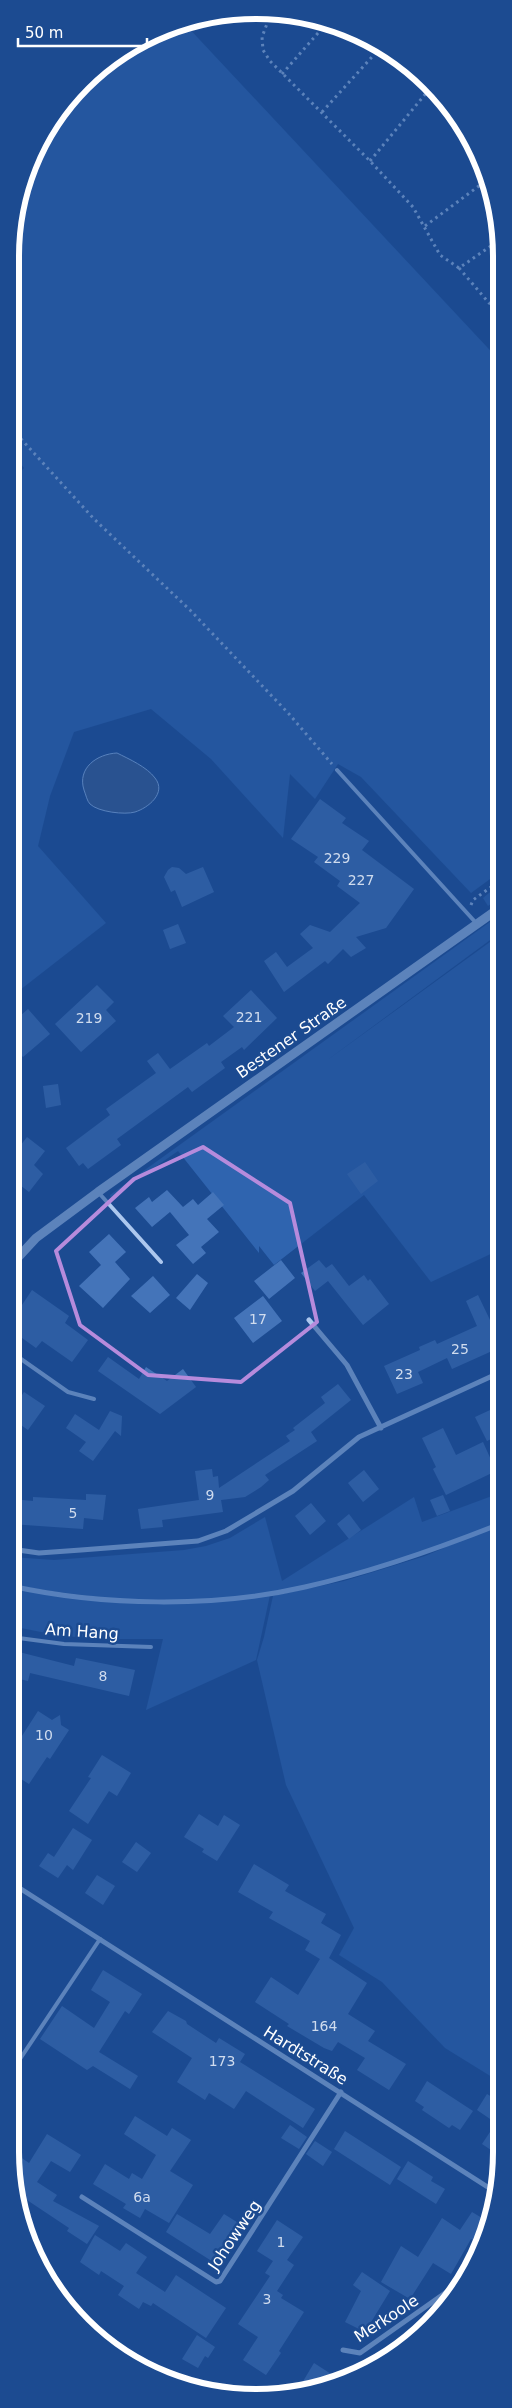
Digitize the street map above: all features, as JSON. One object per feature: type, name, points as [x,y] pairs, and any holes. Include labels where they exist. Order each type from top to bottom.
[{"type":"street","name":"Bestener Straße","points":[[19,1256],[36,1238],[98,1192],[493,913]]},
{"type":"street","points":[[309,1320],[347,1364],[382,1428]]},
{"type":"street","points":[[19,1550],[40,1552],[81,1550],[198,1540],[226,1531],[293,1491],[360,1437],[493,1376]]},
{"type":"street","name":"Hardtstraße","points":[[19,1888],[342,2092],[490,2189]]},
{"type":"street","name":"Johowweg","points":[[82,2197],[216,2282],[220,2281],[342,2092]]},
{"type":"street","name":"Merkoole","points":[[343,2350],[360,2353],[447,2293]]},
{"type":"lane","points":[[337,770],[477,924]]},
{"type":"lane","points":[[98,1192],[161,1262]]},
{"type":"lane","points":[[19,1358],[68,1392],[94,1399]]},
{"type":"lane","name":"Am Hang","points":[[19,1638],[64,1644],[151,1646]]},
{"type":"lane","points":[[19,2060],[100,1939]]},
{"type":"path","points":[[269,19],[262,37],[263,50],[282,74],[370,161],[413,208],[425,226],[440,256],[459,268],[489,303],[493,304]]},
{"type":"path","points":[[282,74],[322,28]]},
{"type":"path","points":[[322,112],[377,52]]},
{"type":"path","points":[[370,161],[427,92]]},
{"type":"path","points":[[425,226],[482,184]]},
{"type":"path","points":[[459,268],[493,245]]},
{"type":"path","points":[[19,438],[94,519],[190,610],[289,714],[337,770]]},
{"type":"highlighted area","points":[[203,1147],[290,1203],[317,1322],[241,1382],[148,1375],[80,1325],[56,1251],[134,1179]]},
{"type":"shaded area","points":[[189,29],[493,353],[493,877],[471,893],[361,777],[338,764],[315,799],[290,774],[283,838],[211,759],[151,709],[74,732],[50,796],[38,846],[106,923],[19,991],[19,473],[24,468],[19,462],[19,240],[23,210],[31,180],[43,151],[59,124],[88,88],[137,51],[151,43]]},
{"type":"shaded area","points":[[117,753],[147,770],[158,784],[159,789],[154,799],[145,807],[135,812],[118,813],[105,811],[94,807],[87,800],[83,782],[83,775],[86,769],[96,759]]},
{"type":"shaded area","points":[[493,890],[493,902],[488,906],[483,898]]},
{"type":"shaded area","points":[[493,920],[493,938],[326,1061],[493,940],[493,1253],[431,1282],[364,1195],[274,1265],[259,1246],[259,1253],[178,1151],[111,1198],[110,1195]]},
{"type":"shaded area","points":[[493,1496],[493,1525],[368,1570],[287,1590],[218,1598],[149,1600],[79,1595],[19,1585],[19,1558],[54,1560],[184,1550],[206,1546],[230,1538],[265,1517],[282,1581],[414,1497],[422,1522]]},
{"type":"shaded area","points":[[493,1527],[493,2078],[445,2048],[382,1982],[339,1955],[354,1928],[286,1785],[257,1660],[273,1596],[344,1581],[425,1556]]},
{"type":"shaded area","points":[[19,1588],[75,1598],[140,1602],[205,1601],[270,1595],[256,1660],[146,1710],[163,1639],[111,1639],[61,1636],[19,1628]]},
{"type":"building","points":[[320,799],[346,818],[342,823],[369,841],[362,850],[414,889],[386,928],[356,937],[366,948],[351,957],[343,949],[328,964],[325,961],[284,992],[264,961],[276,952],[287,967],[313,948],[300,934],[310,925],[330,932],[360,903],[337,886],[340,881],[314,862],[318,857],[291,839]]},
{"type":"building","points":[[172,867],[179,868],[186,874],[203,867],[214,892],[182,907],[175,890],[171,892],[164,877]]},
{"type":"building","points":[[178,924],[186,943],[170,949],[163,930]]},
{"type":"building","points":[[97,985],[114,1002],[106,1010],[116,1021],[81,1052],[55,1024]]},
{"type":"building","points":[[251,990],[277,1018],[244,1050],[242,1047],[221,1062],[225,1068],[192,1092],[188,1087],[117,1139],[121,1145],[88,1169],[83,1163],[79,1166],[66,1148],[110,1115],[106,1109],[156,1073],[147,1061],[158,1053],[170,1069],[207,1043],[209,1046],[234,1027],[223,1016]]},
{"type":"building","points":[[28,1009],[50,1034],[23,1057],[19,1053],[19,1017]]},
{"type":"building","points":[[58,1084],[61,1105],[46,1108],[43,1086]]},
{"type":"building","points":[[27,1137],[45,1151],[34,1165],[43,1174],[29,1192],[19,1184],[19,1148]]},
{"type":"building","points":[[365,1162],[378,1181],[361,1194],[347,1174]]},
{"type":"building","points":[[167,1190],[183,1207],[193,1199],[198,1205],[213,1192],[224,1205],[207,1219],[219,1232],[201,1247],[206,1253],[193,1264],[176,1245],[189,1235],[170,1212],[152,1227],[135,1208],[149,1197],[152,1202]]},
{"type":"building","points":[[109,1234],[126,1252],[115,1262],[130,1279],[103,1308],[79,1286],[101,1265],[89,1252]]},
{"type":"building","points":[[281,1260],[295,1278],[269,1299],[254,1281]]},
{"type":"building","points":[[319,1260],[326,1268],[332,1264],[349,1286],[364,1275],[368,1281],[370,1279],[389,1304],[363,1325],[328,1281],[315,1291],[301,1273]]},
{"type":"building","points":[[197,1274],[208,1283],[190,1310],[176,1298]]},
{"type":"building","points":[[153,1276],[170,1295],[150,1313],[131,1296]]},
{"type":"building","points":[[32,1290],[69,1316],[65,1323],[88,1340],[72,1362],[42,1341],[36,1348],[19,1336],[19,1310]]},
{"type":"building","points":[[478,1295],[490,1320],[493,1319],[493,1351],[452,1369],[447,1358],[418,1372],[423,1383],[397,1394],[384,1366],[420,1350],[419,1347],[435,1340],[437,1344],[477,1326],[466,1301]]},
{"type":"building","points":[[263,1296],[282,1321],[253,1343],[234,1318]]},
{"type":"building","points":[[108,1357],[139,1379],[146,1367],[167,1381],[183,1369],[196,1387],[160,1414],[98,1371]]},
{"type":"building","points":[[338,1384],[351,1400],[311,1432],[317,1441],[265,1475],[269,1480],[261,1487],[245,1497],[221,1500],[223,1512],[162,1520],[163,1527],[141,1529],[138,1509],[199,1500],[195,1471],[212,1469],[213,1477],[218,1476],[219,1488],[290,1441],[286,1436],[295,1430],[293,1428],[325,1403],[321,1397]]},
{"type":"building","points":[[24,1392],[45,1406],[28,1430],[19,1424],[19,1400]]},
{"type":"building","points":[[493,1409],[493,1438],[487,1441],[475,1417]]},
{"type":"building","points":[[110,1411],[122,1416],[121,1436],[115,1431],[93,1461],[79,1451],[86,1442],[66,1428],[75,1414],[99,1430]]},
{"type":"building","points":[[443,1428],[456,1455],[483,1442],[493,1464],[493,1472],[446,1495],[433,1469],[436,1467],[422,1438]]},
{"type":"building","points":[[364,1470],[379,1489],[363,1502],[348,1483]]},
{"type":"building","points":[[86,1494],[106,1495],[103,1520],[84,1518],[83,1529],[19,1525],[19,1500],[33,1501],[33,1497],[86,1500]]},
{"type":"building","points":[[443,1495],[450,1511],[437,1516],[430,1500]]},
{"type":"building","points":[[311,1503],[326,1521],[310,1535],[295,1516]]},
{"type":"building","points":[[349,1514],[361,1530],[349,1539],[337,1524]]},
{"type":"building","points":[[19,1652],[74,1666],[76,1658],[135,1670],[129,1696],[30,1673],[28,1681],[19,1679]]},
{"type":"building","points":[[38,1711],[52,1720],[60,1715],[61,1725],[69,1730],[50,1759],[47,1757],[29,1784],[21,1779],[19,1780],[20,1739]]},
{"type":"building","points":[[102,1755],[131,1773],[117,1796],[109,1791],[88,1824],[69,1811],[91,1778],[88,1777]]},
{"type":"building","points":[[199,1814],[218,1826],[224,1815],[240,1825],[217,1861],[202,1852],[204,1849],[184,1837]]},
{"type":"building","points":[[73,1828],[92,1840],[73,1870],[67,1865],[58,1878],[39,1866],[48,1853],[54,1857]]},
{"type":"building","points":[[136,1842],[151,1853],[137,1872],[122,1862]]},
{"type":"building","points":[[254,1864],[289,1885],[285,1891],[326,1914],[321,1923],[341,1935],[329,1958],[367,1983],[348,2014],[375,2031],[368,2041],[406,2064],[389,2090],[357,2070],[365,2058],[338,2042],[332,2051],[324,2048],[287,2026],[289,2024],[255,2002],[271,1977],[298,1995],[320,1959],[305,1950],[310,1941],[269,1918],[273,1912],[238,1892]]},
{"type":"building","points":[[97,1875],[115,1886],[103,1905],[85,1893]]},
{"type":"building","points":[[103,1970],[142,1994],[129,2014],[125,2011],[99,2052],[138,2076],[130,2089],[93,2066],[87,2070],[40,2039],[62,2006],[94,2028],[110,2002],[91,1990]]},
{"type":"building","points":[[168,2011],[186,2021],[187,2024],[216,2043],[219,2038],[245,2054],[240,2062],[315,2109],[303,2128],[246,2091],[234,2109],[209,2093],[205,2100],[177,2082],[192,2058],[152,2032]]},
{"type":"building","points":[[427,2081],[473,2111],[460,2130],[452,2125],[449,2128],[422,2110],[424,2107],[415,2101]]},
{"type":"building","points":[[487,2094],[493,2098],[493,2121],[477,2110]]},
{"type":"building","points":[[135,2116],[167,2136],[172,2128],[191,2140],[170,2171],[193,2185],[169,2223],[145,2209],[140,2218],[123,2208],[126,2204],[93,2184],[105,2164],[129,2179],[132,2173],[142,2179],[156,2155],[124,2134]]},
{"type":"building","points":[[290,2125],[307,2137],[299,2149],[281,2138]]},
{"type":"building","points":[[493,2128],[493,2151],[482,2144]]},
{"type":"building","points":[[345,2131],[401,2167],[390,2185],[334,2149]]},
{"type":"building","points":[[47,2134],[81,2155],[70,2172],[51,2161],[37,2182],[57,2195],[53,2201],[99,2226],[87,2244],[67,2231],[69,2228],[23,2197],[19,2156],[29,2163]]},
{"type":"building","points":[[315,2141],[332,2152],[323,2166],[306,2154]]},
{"type":"building","points":[[408,2161],[433,2177],[431,2181],[445,2189],[436,2204],[397,2179]]},
{"type":"building","points":[[472,2212],[483,2219],[476,2242],[471,2239],[451,2274],[433,2263],[410,2299],[381,2282],[401,2246],[418,2257],[442,2218],[460,2230]]},
{"type":"building","points":[[177,2214],[210,2234],[224,2214],[240,2224],[227,2245],[230,2247],[218,2265],[166,2232]]},
{"type":"building","points":[[277,2220],[303,2237],[287,2260],[294,2265],[277,2291],[283,2295],[281,2298],[304,2312],[266,2375],[243,2360],[258,2337],[238,2324],[270,2276],[265,2273],[273,2261],[257,2251]]},
{"type":"building","points":[[95,2235],[120,2251],[126,2243],[147,2257],[136,2273],[165,2292],[176,2275],[226,2308],[206,2338],[153,2303],[151,2306],[143,2302],[139,2309],[118,2295],[124,2286],[101,2271],[99,2275],[80,2262]]},
{"type":"building","points":[[362,2272],[390,2291],[365,2332],[345,2322],[361,2291],[353,2285]]},
{"type":"building","points":[[197,2335],[215,2347],[208,2358],[205,2356],[198,2368],[182,2359]]},
{"type":"building","points":[[314,2363],[334,2376],[304,2384],[302,2383]]},
{"type":"waterway","points":[[19,1588],[83,1598],[120,1601],[158,1602],[233,1599],[305,1587],[355,1574],[428,1551],[493,1527]]}]
